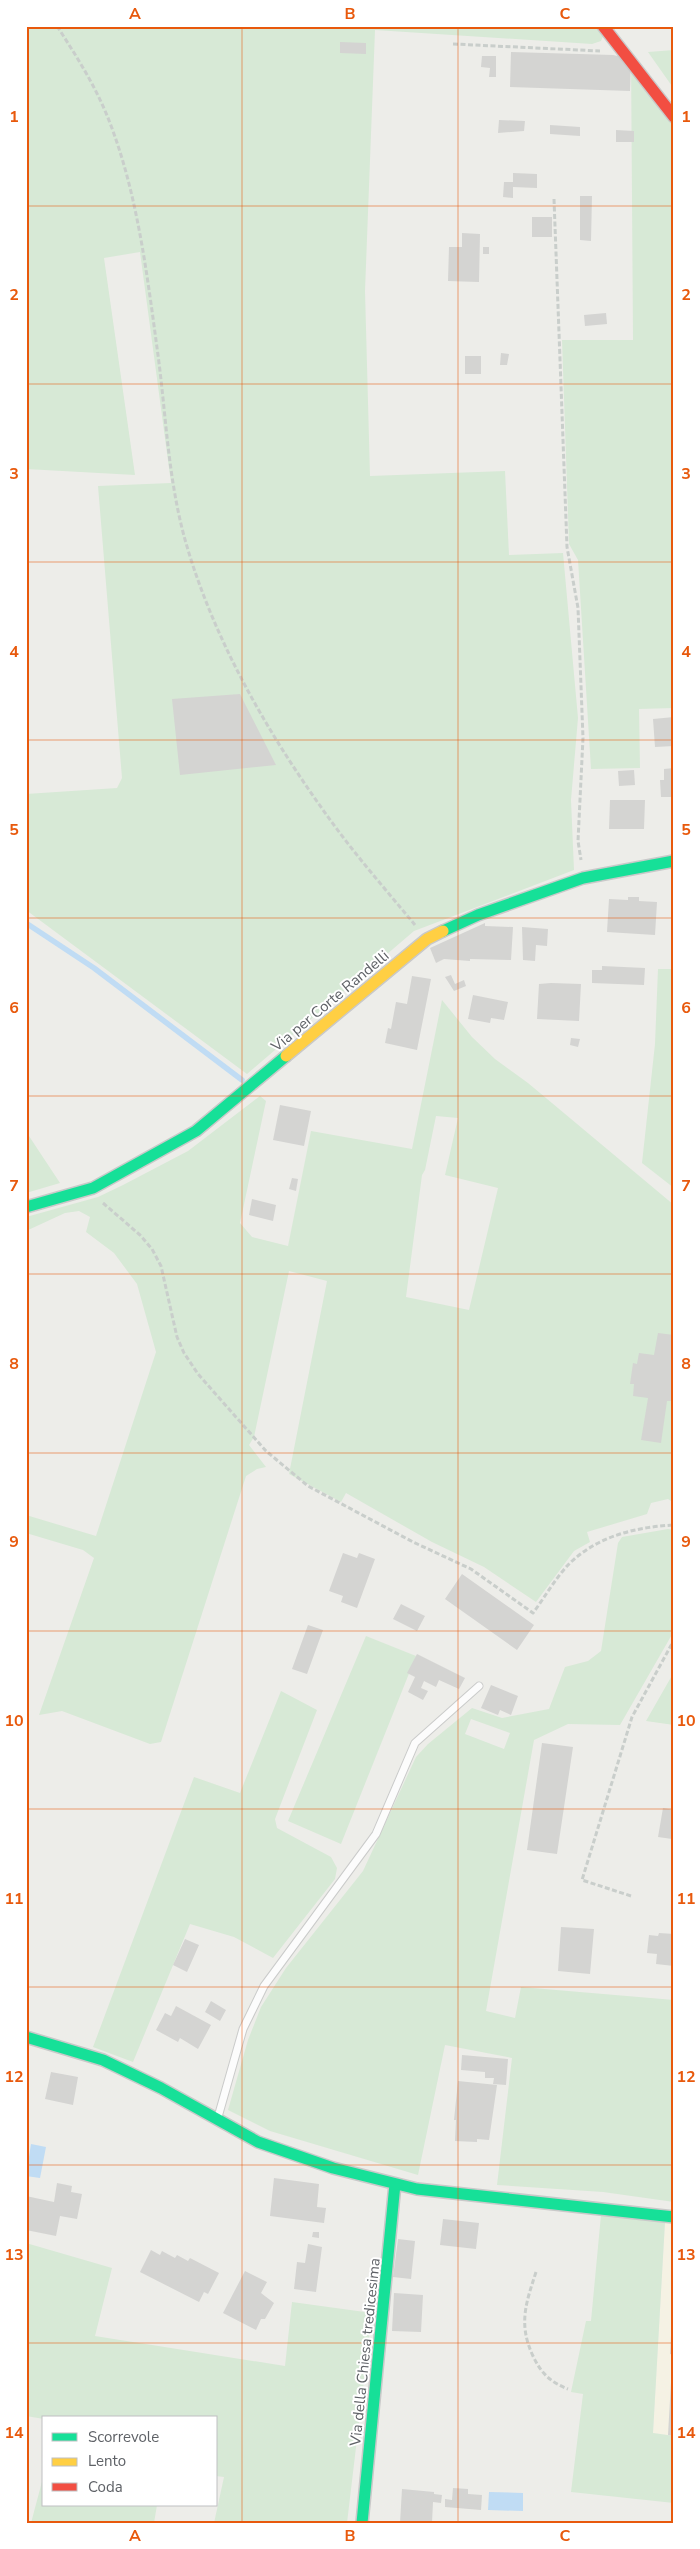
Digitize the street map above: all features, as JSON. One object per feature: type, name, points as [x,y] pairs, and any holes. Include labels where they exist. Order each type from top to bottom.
[{"type":"street","points":[[603,26],[674,117]]},
{"type":"street","name":"Via per Corte Randelli","points":[[26,1207],[93,1188],[196,1132],[427,939],[478,915],[583,878],[674,861]]},
{"type":"street","points":[[26,2037],[103,2060],[136,2075],[258,2142],[333,2168],[395,2184],[674,2217]]},
{"type":"street","name":"Via della Chiesa tredicesima","points":[[362,2523],[395,2184]]},
{"type":"lane","points":[[218,2120],[243,2030],[264,1986],[376,1834],[415,1743],[479,1686]]},
{"type":"path","points":[[57,26],[83,68],[106,113],[127,181],[137,220],[158,355],[172,480],[184,536],[202,590],[233,659],[283,752],[332,823],[427,939]]},
{"type":"path","points":[[453,44],[623,52]]},
{"type":"path","points":[[554,199],[566,547],[578,618],[583,738],[578,841],[583,878]]},
{"type":"path","points":[[93,1188],[107,1208],[140,1234],[152,1249],[161,1266],[178,1338],[184,1353],[198,1374],[266,1451],[308,1486],[413,1542],[471,1569],[534,1613],[569,1564],[589,1548],[628,1530],[674,1525]]},
{"type":"path","points":[[631,1896],[582,1880],[632,1717],[674,1640]]},
{"type":"path","points":[[536,2272],[527,2301],[524,2323],[525,2339],[538,2367],[552,2383],[568,2389]]},
{"type":"shaded area","points":[[665,2222],[674,2222],[674,2436],[653,2433]]},
{"type":"green space","points":[[26,26],[598,26],[604,34],[601,41],[592,44],[375,30],[365,291],[370,476],[505,471],[509,555],[563,553],[578,718],[571,800],[574,870],[414,931],[247,1074],[26,910],[26,794],[117,788],[122,778],[98,486],[171,483],[140,252],[104,258],[135,475],[26,469]]},
{"type":"green space","points":[[674,50],[674,89],[648,52]]},
{"type":"green space","points":[[631,56],[674,114],[674,708],[639,709],[640,768],[591,769],[578,560],[569,544],[562,340],[633,340]]},
{"type":"green space","points":[[658,969],[674,969],[674,1188],[642,1163],[655,1044]]},
{"type":"green space","points":[[442,1000],[472,1037],[495,1059],[528,1083],[674,1205],[674,1503],[668,1499],[651,1503],[647,1514],[587,1532],[590,1542],[574,1551],[536,1602],[484,1567],[432,1542],[346,1493],[341,1502],[289,1474],[327,1281],[289,1271],[254,1437],[249,1445],[266,1467],[257,1469],[246,1476],[161,1742],[150,1744],[62,1711],[39,1715],[94,1558],[83,1550],[26,1533],[26,1515],[96,1536],[156,1352],[137,1284],[114,1253],[86,1232],[90,1217],[79,1211],[65,1213],[26,1231],[26,1217],[98,1197],[123,1185],[188,1151],[260,1096],[266,1101],[240,1223],[252,1237],[288,1246],[311,1131],[412,1149]],"holes":[[[436,1116],[458,1118],[445,1175],[498,1188],[469,1310],[406,1297],[422,1175],[425,1170]]]},
{"type":"green space","points":[[27,1133],[60,1183],[26,1193]]},
{"type":"green space","points":[[668,1529],[674,1530],[674,1631],[620,1725],[568,1724],[534,1740],[486,2011],[515,2018],[521,1987],[674,2000],[674,2202],[603,2192],[497,2185],[512,2058],[445,2045],[418,2175],[270,2131],[228,2110],[248,2040],[261,2007],[286,1968],[363,1871],[416,1757],[428,1744],[472,1708],[502,1718],[549,1709],[565,1667],[588,1661],[601,1651],[618,1543],[622,1537]],"holes":[[[471,1719],[510,1733],[504,1749],[465,1734]]]},
{"type":"green space","points":[[366,1636],[416,1656],[341,1844],[288,1821]]},
{"type":"green space","points":[[674,1672],[674,1725],[646,1721]]},
{"type":"green space","points":[[281,1691],[317,1710],[275,1819],[277,1828],[331,1857],[337,1868],[335,1879],[273,1958],[234,1937],[190,1924],[133,2062],[93,2047],[194,1777],[240,1793]]},
{"type":"green space","points":[[601,2215],[665,2222],[653,2433],[674,2436],[674,2503],[571,2492],[583,2394],[571,2392],[586,2321],[591,2321]]},
{"type":"green space","points":[[26,2243],[112,2268],[95,2336],[285,2366],[292,2302],[372,2313],[347,2523],[214,2523],[224,2477],[218,2476],[218,2416],[42,2416],[42,2419],[26,2416]]},
{"type":"green space","points":[[42,2482],[42,2506],[157,2506],[154,2523],[31,2523]]},
{"type":"water","points":[[31,2144],[46,2147],[40,2178],[26,2176]]},
{"type":"water","points":[[489,2492],[523,2493],[523,2511],[488,2510]]},
{"type":"building","points":[[340,42],[366,43],[366,54],[340,53]]},
{"type":"building","points":[[511,52],[613,55],[631,59],[630,91],[510,87]]},
{"type":"building","points":[[482,56],[496,56],[496,77],[489,77],[490,68],[481,67]]},
{"type":"building","points":[[499,120],[525,121],[524,131],[498,133]]},
{"type":"building","points":[[550,125],[580,127],[580,136],[550,134]]},
{"type":"building","points":[[616,130],[634,131],[634,142],[616,142]]},
{"type":"building","points":[[513,173],[537,174],[537,188],[513,187],[513,198],[503,197],[504,182],[513,182]]},
{"type":"building","points":[[580,196],[592,196],[591,241],[580,240]]},
{"type":"building","points":[[532,217],[552,217],[552,237],[532,237]]},
{"type":"building","points":[[462,233],[480,234],[479,282],[448,281],[449,247],[462,247]]},
{"type":"building","points":[[483,247],[489,247],[489,254],[483,254]]},
{"type":"building","points":[[606,313],[607,324],[585,326],[584,315]]},
{"type":"building","points":[[501,353],[509,354],[507,365],[500,365]]},
{"type":"building","points":[[465,356],[481,356],[481,374],[465,374]]},
{"type":"building","points":[[240,694],[276,765],[180,775],[172,699]]},
{"type":"building","points":[[674,717],[674,746],[655,747],[653,719]]},
{"type":"building","points":[[674,768],[674,797],[661,797],[660,780],[664,780],[664,769]]},
{"type":"building","points":[[634,770],[635,785],[619,786],[618,771]]},
{"type":"building","points":[[610,800],[645,800],[644,829],[609,829]]},
{"type":"building","points":[[628,897],[639,897],[639,901],[657,902],[655,935],[607,932],[609,899],[628,900]]},
{"type":"building","points":[[485,923],[485,926],[513,927],[511,960],[470,959],[470,961],[444,959],[436,963],[430,948]]},
{"type":"building","points":[[522,927],[548,929],[547,946],[536,945],[535,961],[523,960]]},
{"type":"building","points":[[602,966],[645,968],[644,985],[592,983],[592,970],[602,970]]},
{"type":"building","points":[[451,975],[455,984],[464,980],[466,986],[454,991],[445,977]]},
{"type":"building","points":[[412,976],[431,979],[417,1050],[385,1043],[388,1028],[391,1029],[396,1002],[407,1004]]},
{"type":"building","points":[[539,984],[581,984],[579,1021],[537,1019]]},
{"type":"building","points":[[473,995],[508,1002],[504,1020],[491,1018],[490,1023],[468,1019]]},
{"type":"building","points":[[571,1038],[580,1039],[578,1047],[570,1045]]},
{"type":"building","points":[[280,1105],[311,1111],[304,1146],[273,1140]]},
{"type":"building","points":[[292,1178],[298,1179],[296,1191],[289,1189]]},
{"type":"building","points":[[252,1199],[276,1205],[273,1221],[249,1215]]},
{"type":"building","points":[[658,1333],[674,1335],[674,1401],[667,1401],[661,1443],[641,1440],[648,1398],[633,1396],[634,1384],[630,1384],[633,1363],[637,1364],[639,1353],[654,1355]]},
{"type":"building","points":[[343,1553],[357,1558],[359,1553],[375,1559],[357,1608],[341,1602],[343,1596],[329,1591]]},
{"type":"building","points":[[462,1574],[534,1625],[517,1650],[445,1599]]},
{"type":"building","points":[[401,1604],[425,1616],[417,1631],[393,1619]]},
{"type":"building","points":[[308,1625],[323,1630],[307,1674],[292,1669]]},
{"type":"building","points":[[417,1654],[465,1678],[459,1689],[439,1680],[436,1687],[424,1681],[421,1688],[428,1691],[423,1700],[408,1692],[415,1677],[407,1673]]},
{"type":"building","points":[[491,1685],[518,1696],[511,1715],[500,1710],[498,1715],[481,1708]]},
{"type":"building","points":[[542,1743],[573,1747],[557,1854],[527,1850]]},
{"type":"building","points":[[663,1808],[674,1810],[672,1839],[658,1837]]},
{"type":"building","points":[[561,1927],[594,1929],[590,1974],[558,1971]]},
{"type":"building","points":[[659,1933],[674,1934],[674,1966],[656,1964],[657,1954],[647,1953],[649,1935],[658,1936]]},
{"type":"building","points":[[185,1939],[199,1945],[187,1972],[173,1965]]},
{"type":"building","points":[[211,2001],[226,2010],[220,2021],[205,2012]]},
{"type":"building","points":[[176,2006],[211,2025],[198,2049],[180,2038],[178,2042],[156,2030],[165,2013],[171,2016]]},
{"type":"building","points":[[462,2055],[508,2059],[506,2085],[493,2084],[494,2078],[485,2078],[485,2072],[461,2070]]},
{"type":"building","points":[[51,2072],[78,2077],[73,2105],[45,2099]]},
{"type":"building","points":[[458,2081],[497,2085],[489,2140],[477,2139],[477,2142],[455,2141],[456,2120],[454,2120]]},
{"type":"building","points":[[274,2178],[319,2184],[317,2207],[326,2208],[324,2223],[270,2216]]},
{"type":"building","points":[[57,2183],[72,2186],[71,2192],[82,2194],[77,2219],[60,2216],[56,2236],[26,2230],[26,2196],[54,2202]]},
{"type":"building","points":[[443,2219],[479,2223],[476,2249],[440,2245]]},
{"type":"building","points":[[313,2232],[319,2232],[319,2238],[312,2237]]},
{"type":"building","points":[[398,2239],[415,2241],[411,2279],[393,2277]]},
{"type":"building","points":[[308,2244],[322,2247],[316,2292],[294,2289],[297,2262],[305,2263]]},
{"type":"building","points":[[151,2250],[160,2255],[162,2251],[175,2258],[177,2255],[188,2261],[190,2258],[219,2273],[208,2294],[204,2292],[199,2302],[140,2272]]},
{"type":"building","points":[[245,2271],[267,2282],[261,2293],[274,2303],[265,2319],[261,2319],[256,2330],[223,2313]]},
{"type":"building","points":[[394,2293],[423,2295],[421,2332],[392,2331]]},
{"type":"building","points":[[672,2317],[674,2317],[674,2355],[670,2354]]},
{"type":"building","points":[[672,2364],[674,2364],[674,2436],[668,2435]]},
{"type":"building","points":[[453,2488],[468,2489],[468,2494],[482,2495],[481,2510],[445,2507],[445,2499],[452,2500]]},
{"type":"building","points":[[402,2489],[434,2492],[434,2494],[442,2495],[441,2503],[433,2502],[432,2523],[400,2523]]},
{"type":"waterway","points":[[26,923],[94,968],[242,1080]]},
{"type":"traffic: fast","points":[[443,931],[478,915],[583,878],[674,861]]},
{"type":"traffic: fast","points":[[26,1207],[93,1188],[196,1131],[286,1056]]},
{"type":"traffic: fast","points":[[26,2037],[103,2060],[161,2088],[258,2142],[333,2168],[417,2189],[674,2217]]},
{"type":"traffic: fast","points":[[362,2523],[395,2184]]},
{"type":"traffic: slow","points":[[286,1056],[427,939],[443,931]]},
{"type":"traffic: jam","points":[[603,26],[674,117]]}]
